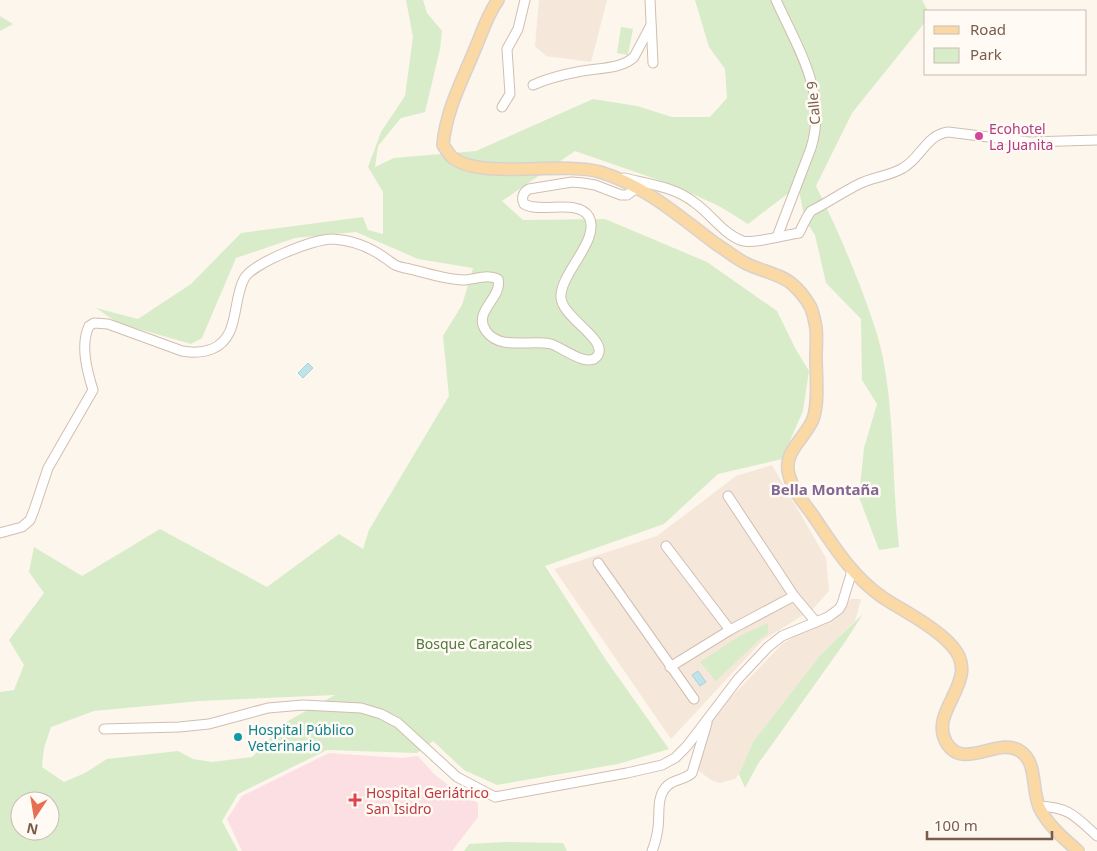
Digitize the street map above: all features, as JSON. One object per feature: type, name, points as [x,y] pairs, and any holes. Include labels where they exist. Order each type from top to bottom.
[{"type":"main road","points":[[498,0],[484,26],[452,103],[445,125],[443,144],[452,158],[470,166],[530,169],[571,167],[599,172],[638,187],[744,263],[790,282],[810,306],[816,327],[816,404],[813,420],[793,449],[788,461],[787,471],[793,486],[852,572],[880,595],[942,636],[953,646],[959,656],[962,664],[959,682],[942,722],[942,732],[946,743],[953,751],[971,755],[1008,747],[1016,748],[1024,753],[1029,759],[1038,806],[1050,826],[1078,851]]},
{"type":"street","points":[[502,107],[510,94],[508,44],[518,29],[525,0]]},
{"type":"street","points":[[650,0],[653,62]]},
{"type":"street","name":"Calle 9","points":[[776,0],[808,68],[812,81],[816,121],[811,148],[777,236]]},
{"type":"street","points":[[533,84],[630,61],[652,25]]},
{"type":"street","points":[[599,172],[672,189],[695,202],[731,235],[742,241],[754,242],[799,233],[811,211],[860,184],[903,168],[932,138],[939,134],[948,132],[1040,142],[1097,140]]},
{"type":"street","points":[[0,533],[22,526],[30,520],[48,468],[93,390],[86,366],[84,339],[89,326],[94,323],[108,324],[182,351],[194,353],[206,351],[226,340],[231,330],[240,289],[247,274],[255,268],[300,246],[329,239],[346,240],[366,247],[386,258],[395,266],[452,279],[466,280],[492,276],[498,279],[500,284],[498,291],[483,312],[482,322],[486,331],[494,338],[518,343],[548,343],[564,348],[580,359],[593,360],[598,356],[597,341],[570,316],[564,307],[561,297],[565,280],[579,258],[588,238],[589,217],[581,210],[570,207],[534,208],[524,204],[523,196],[525,191],[529,189],[572,182],[596,185],[621,195],[627,194],[638,187]]},
{"type":"street","points":[[728,496],[794,596],[816,622]]},
{"type":"street","points":[[666,546],[730,630]]},
{"type":"street","points":[[598,563],[694,699]]},
{"type":"street","points":[[104,729],[179,727],[209,724],[268,708],[294,706],[361,708],[398,722],[457,777],[495,797],[662,765],[675,758],[687,746],[738,679],[768,647],[782,636],[828,617],[839,609],[852,572]]},
{"type":"street","points":[[670,667],[730,630],[794,596]]},
{"type":"street","points":[[652,851],[658,827],[660,800],[663,790],[669,784],[688,777],[692,773],[709,718]]},
{"type":"street","points":[[1038,806],[1055,806],[1066,810],[1097,836]]},
{"type":"shaded area","points":[[539,0],[607,0],[591,62],[546,56],[535,46]]},
{"type":"shaded area","name":"Bella Montaña","points":[[772,465],[826,558],[829,591],[813,609],[763,640],[671,739],[554,569],[657,536],[736,476]]},
{"type":"shaded area","points":[[851,599],[861,599],[855,621],[821,654],[753,742],[735,779],[720,783],[711,780],[699,771],[699,760],[711,723],[722,707],[781,645],[802,631],[837,616]]},
{"type":"shaded area","name":"Hospital Geriátrico San Isidro","points":[[329,753],[402,758],[418,756],[434,774],[455,790],[478,803],[478,817],[452,851],[242,851],[227,819],[242,796]]},
{"type":"green space","name":"Bosque Caracoles","points":[[406,0],[423,0],[427,13],[442,31],[440,49],[425,112],[401,118],[378,146],[375,167],[394,158],[476,151],[593,99],[637,106],[672,117],[710,117],[727,98],[725,69],[709,47],[695,0],[922,0],[927,10],[924,10],[924,23],[852,113],[816,186],[839,234],[859,283],[881,349],[890,405],[899,547],[879,550],[859,497],[864,448],[877,404],[862,380],[861,319],[826,283],[815,235],[805,220],[798,186],[748,224],[719,206],[673,185],[575,151],[502,201],[523,220],[605,219],[707,262],[777,311],[795,348],[809,371],[803,411],[782,459],[718,474],[664,524],[545,566],[606,660],[669,749],[618,764],[497,785],[464,770],[433,741],[417,753],[327,750],[238,794],[222,821],[238,851],[0,851],[0,692],[14,690],[24,665],[9,640],[44,593],[29,572],[34,547],[82,576],[160,529],[267,587],[339,534],[363,549],[369,530],[449,396],[443,336],[462,305],[473,268],[418,259],[356,232],[295,238],[236,258],[202,338],[191,344],[118,323],[96,308],[138,319],[191,284],[241,233],[363,217],[368,230],[383,234],[383,192],[368,167],[381,132],[405,96],[413,37]],"holes":[[[335,695],[286,722],[252,757],[212,762],[193,759],[178,751],[107,759],[85,773],[64,782],[42,767],[44,748],[51,727],[94,711],[200,701]]]},
{"type":"green space","points":[[0,16],[13,24],[0,31]]},
{"type":"green space","points":[[621,27],[633,29],[628,55],[617,53]]},
{"type":"green space","points":[[863,614],[758,764],[745,788],[739,774],[753,742],[821,654]]},
{"type":"green space","points":[[768,623],[768,633],[716,681],[700,662],[741,635]]},
{"type":"green space","points":[[505,842],[563,843],[567,851],[464,851],[469,844]]},
{"type":"water","points":[[308,363],[313,368],[303,378],[298,373]]},
{"type":"water","points":[[698,671],[706,682],[700,686],[692,675]]},
{"type":"place","name":"Ecohotel La Juanita","points":[[979,136]]},
{"type":"place","name":"Hospital Público Veterinario","points":[[238,737]]},
{"type":"place","name":"Hospital Geriátrico San Isidro","points":[[355,800]]},
{"type":"district","name":"Bella Montaña","points":[[825,489]]}]
